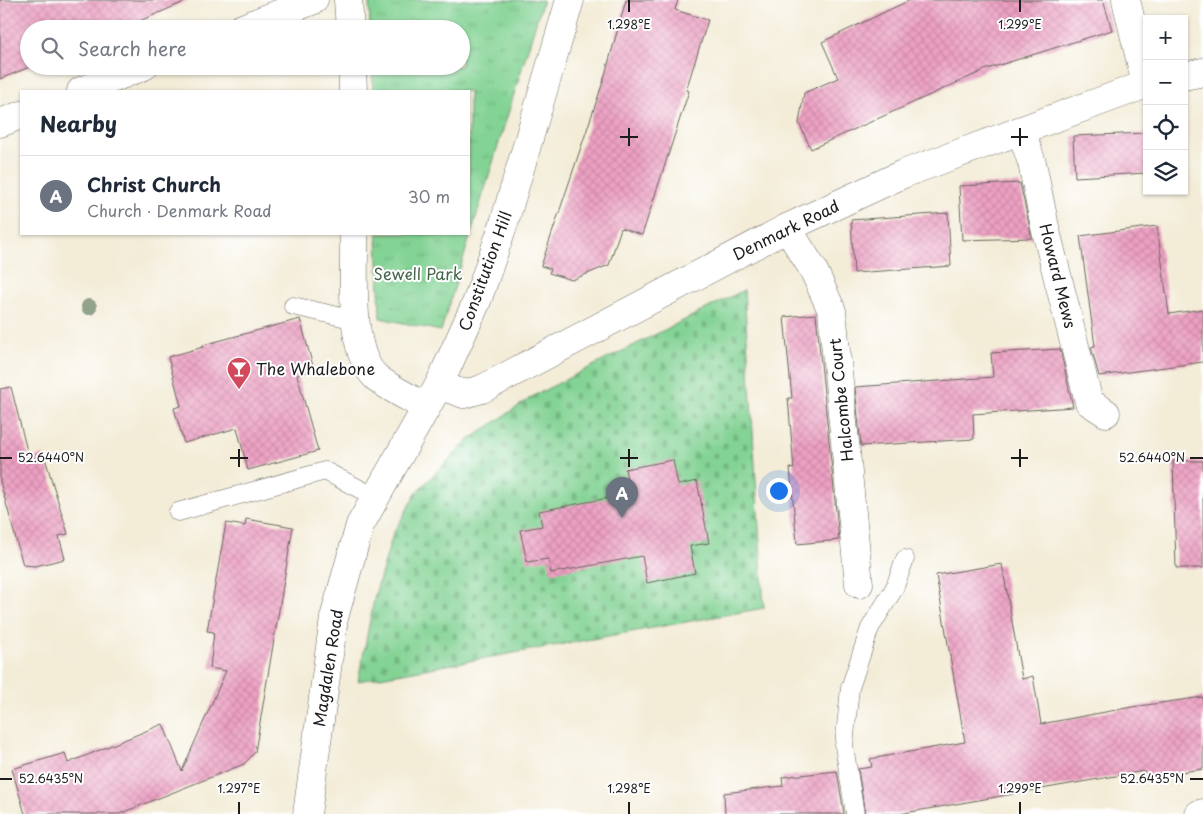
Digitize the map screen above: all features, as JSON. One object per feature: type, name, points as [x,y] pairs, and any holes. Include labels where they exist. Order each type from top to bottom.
[{"type":"street","points":[[263,20],[314,0]]},
{"type":"street","points":[[348,0],[349,20]]},
{"type":"street","name":"Constitution Hill","points":[[360,525],[432,396],[477,301],[504,223],[570,0]]},
{"type":"street","points":[[1126,0],[1143,71]]},
{"type":"street","points":[[1188,75],[1203,72]]},
{"type":"street","points":[[84,90],[121,75]]},
{"type":"street","points":[[352,75],[353,90]]},
{"type":"street","name":"Denmark Road","points":[[354,235],[358,347],[376,377],[432,396],[464,394],[482,388],[787,228],[903,174],[1143,85]]},
{"type":"street","points":[[0,123],[20,115]]},
{"type":"street","name":"Howard Mews","points":[[1021,130],[1032,163],[1045,228],[1089,402],[1106,413]]},
{"type":"street","name":"Halcombe Court","points":[[787,228],[813,269],[832,311],[859,584]]},
{"type":"street","name":"Magdalen Road","points":[[304,813],[334,618],[360,525]]},
{"type":"street","points":[[1199,814],[1203,813]]},
{"type":"lane","points":[[293,306],[356,320]]},
{"type":"lane","points":[[178,512],[325,471],[376,497]]},
{"type":"lane","points":[[855,814],[844,746],[850,688],[870,628],[894,589],[905,559]]},
{"type":"green space","name":"Sewell Park","points":[[369,0],[543,0],[441,331],[380,318],[377,235],[470,235],[470,90],[373,90],[372,75],[470,75],[470,20],[370,20]]},
{"type":"green space","points":[[744,290],[764,608],[358,681],[375,595],[393,534],[417,492],[466,442],[535,395]]},
{"type":"building","points":[[0,0],[189,0],[142,20],[20,20],[20,71],[0,79]]},
{"type":"building","points":[[626,0],[678,0],[675,10],[708,20],[686,90],[689,91],[642,235],[621,228],[609,265],[572,280],[549,273],[551,269],[541,266],[603,82]]},
{"type":"building","points":[[910,0],[1103,0],[1112,30],[987,69],[811,149],[799,123],[804,93],[838,78],[822,42]]},
{"type":"building","points":[[1143,133],[1143,173],[1075,177],[1073,136]]},
{"type":"building","points":[[1020,183],[1032,238],[962,240],[959,186]]},
{"type":"building","points":[[948,213],[951,266],[854,273],[851,220]]},
{"type":"building","points":[[1157,226],[1169,314],[1203,309],[1203,362],[1099,376],[1091,347],[1095,346],[1080,236]]},
{"type":"building","points":[[816,314],[839,540],[797,544],[790,468],[794,469],[788,398],[792,398],[784,317]]},
{"type":"building","name":"The Whalebone","points":[[300,319],[314,370],[297,375],[318,451],[248,470],[237,428],[184,443],[174,408],[181,406],[168,357],[203,347],[203,345]]},
{"type":"building","points":[[1060,349],[1073,407],[973,414],[974,439],[861,446],[855,387],[993,377],[991,353]]},
{"type":"building","points":[[11,387],[29,459],[44,455],[68,534],[59,536],[65,559],[35,566],[23,565],[0,481],[0,389]]},
{"type":"building","points":[[673,460],[678,485],[697,481],[709,543],[690,546],[695,573],[647,583],[642,556],[551,573],[548,559],[527,562],[520,530],[542,526],[539,511],[630,494],[625,469]]},
{"type":"building","points":[[1173,461],[1203,461],[1203,568],[1176,568]]},
{"type":"building","points":[[246,519],[293,527],[255,752],[244,764],[119,814],[25,814],[12,769],[65,753],[68,763],[163,724],[182,771],[226,671],[210,668],[214,632],[207,631],[226,523],[245,526]]},
{"type":"building","points":[[1002,564],[1022,679],[1033,676],[1041,724],[1132,707],[1203,697],[1203,769],[1145,777],[1144,771],[899,814],[865,814],[858,769],[872,767],[870,759],[965,742],[936,575]]},
{"type":"building","points":[[837,771],[844,814],[725,814],[724,793],[783,786],[782,777]]},
{"type":"place","name":"The Whalebone","points":[[239,390]]},
{"type":"place","name":"Christ Church","points":[[622,518]]}]
